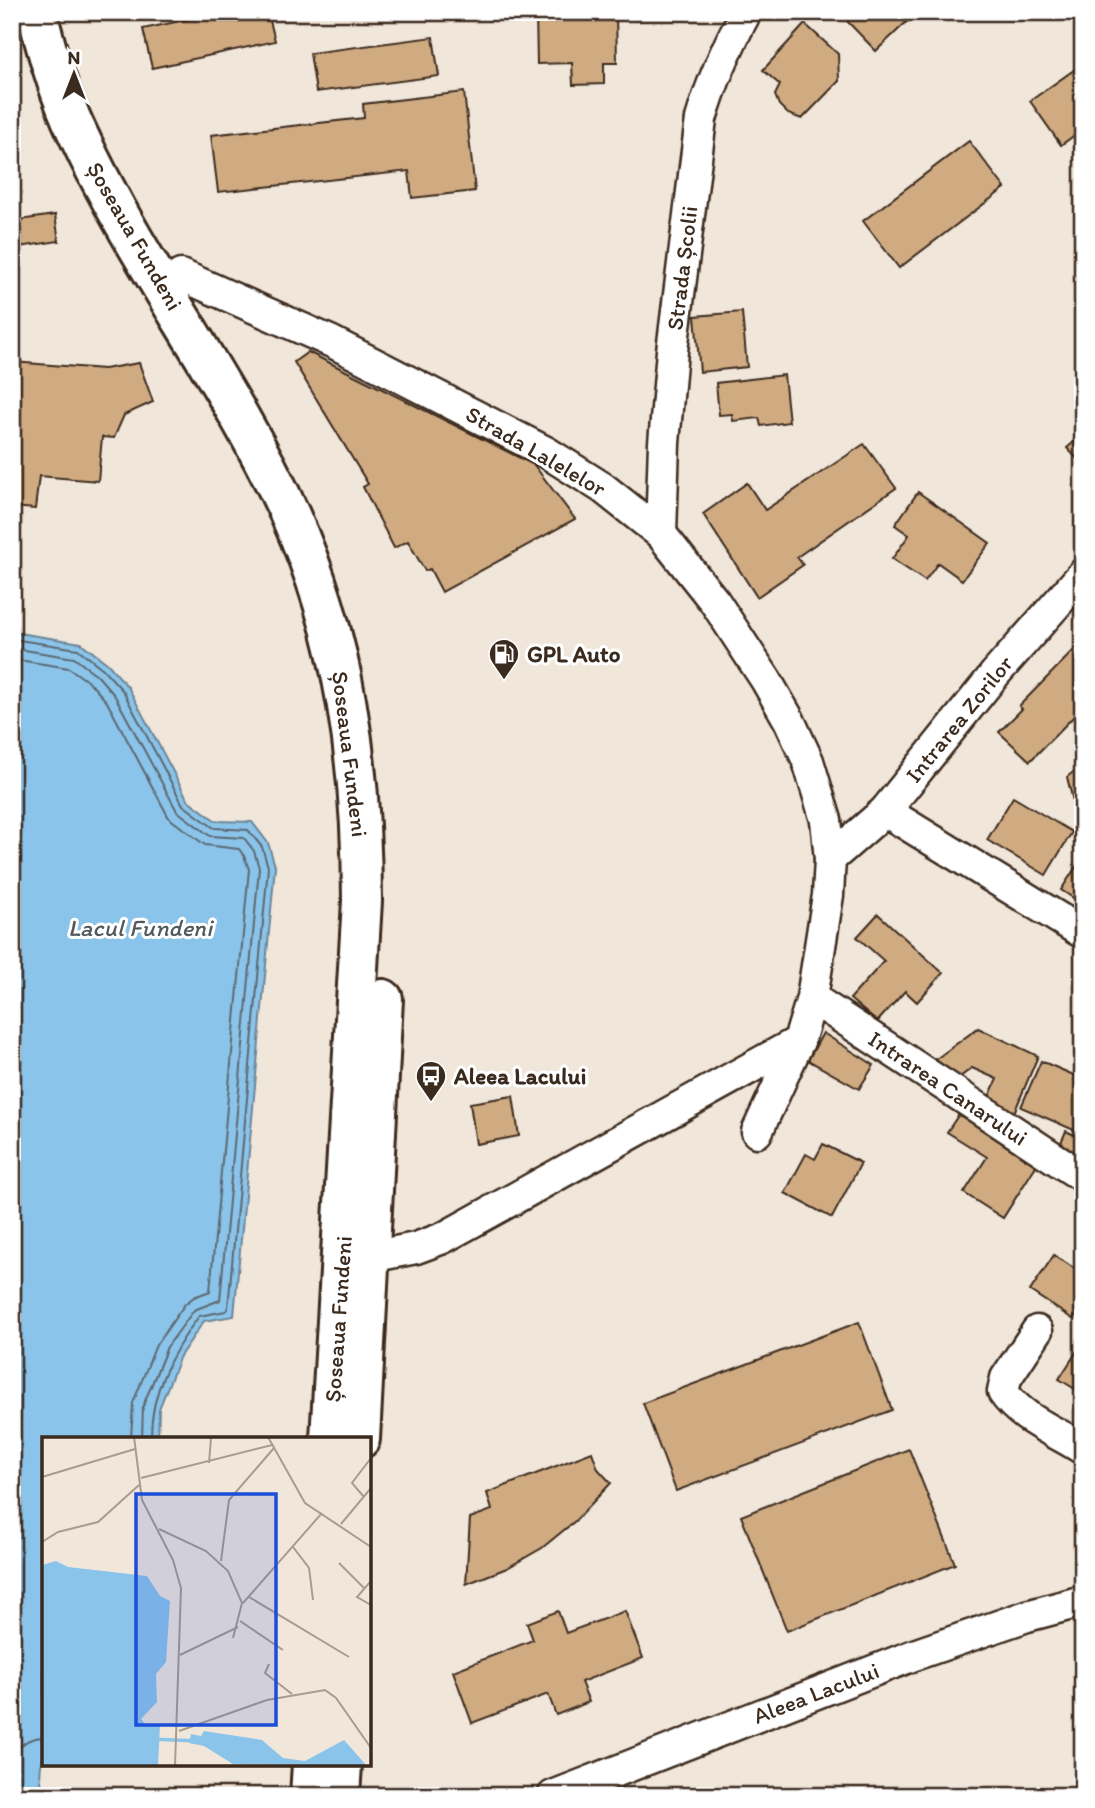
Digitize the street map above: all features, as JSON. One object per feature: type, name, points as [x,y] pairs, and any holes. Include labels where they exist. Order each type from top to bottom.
[{"type":"main road","name":"Șoseaua Fundeni","points":[[37,12],[61,95],[97,174],[243,426],[291,515],[322,600],[338,657],[353,741],[362,846],[356,1260],[360,1437]]},
{"type":"main road","name":"Șoseaua Fundeni","points":[[62,12],[83,87],[102,131],[181,275],[259,406],[311,505],[344,593],[370,699],[381,768],[387,874],[380,1099],[330,1437]]},
{"type":"main road","points":[[310,1796],[312,1766]]},
{"type":"main road","points":[[340,1796],[342,1766]]},
{"type":"street","name":"Strada Școlii","points":[[661,534],[664,443],[672,351],[701,119],[709,89],[726,48],[746,12]]},
{"type":"street","name":"Strada Lalelelor","points":[[181,275],[332,342],[546,452],[603,488],[661,534],[715,602],[789,719],[808,761],[826,820],[830,859],[828,895],[812,998],[799,1041],[757,1132]]},
{"type":"street","name":"Intrarea Zorilor","points":[[830,859],[884,811],[995,674],[1083,574]]},
{"type":"street","points":[[884,811],[1083,933]]},
{"type":"street","name":"Intrarea Canarului","points":[[812,998],[1083,1177]]},
{"type":"street","points":[[356,1260],[416,1248],[443,1238],[799,1041]]},
{"type":"street","points":[[1037,1331],[1006,1377],[1003,1392],[1010,1403],[1035,1421],[1083,1449]]},
{"type":"street","name":"Aleea Lacului","points":[[552,1796],[914,1655],[1027,1616],[1083,1601]]},
{"type":"water","name":"Lacul Fundeni","points":[[12,632],[81,643],[108,664],[128,687],[188,800],[216,821],[252,822],[268,843],[275,866],[234,1316],[204,1321],[180,1356],[159,1409],[158,1437],[42,1437],[40,1776],[48,1796],[12,1796]]},
{"type":"building","points":[[222,12],[268,12],[275,41],[152,68],[143,29]]},
{"type":"building","points":[[536,12],[616,12],[617,63],[604,63],[604,84],[573,85],[572,63],[537,64]]},
{"type":"building","points":[[856,12],[917,12],[876,51],[847,21]]},
{"type":"building","points":[[805,24],[838,54],[839,81],[802,119],[788,114],[779,105],[775,95],[780,85],[763,70]]},
{"type":"building","points":[[433,37],[439,76],[316,92],[310,53]]},
{"type":"building","points":[[1074,70],[1083,82],[1083,129],[1061,145],[1030,101]]},
{"type":"building","points":[[464,92],[475,191],[412,198],[409,171],[218,192],[211,135],[364,118],[363,104]]},
{"type":"building","points":[[969,141],[1005,188],[899,268],[863,221]]},
{"type":"building","points":[[55,215],[59,241],[19,247],[20,252],[12,253],[12,221]]},
{"type":"building","points":[[742,312],[747,367],[700,372],[695,316]]},
{"type":"building","points":[[308,352],[534,465],[575,519],[442,592],[430,569],[425,571],[408,541],[394,548],[363,487],[368,484],[294,362]]},
{"type":"building","points":[[12,362],[104,369],[139,363],[153,402],[124,415],[114,438],[102,437],[98,481],[39,476],[35,509],[12,507]]},
{"type":"building","points":[[784,375],[789,422],[761,426],[759,418],[733,421],[732,414],[719,415],[716,383]]},
{"type":"building","points":[[1083,434],[1083,465],[1067,448]]},
{"type":"building","points":[[864,444],[896,488],[797,557],[803,565],[757,597],[703,514],[747,483],[765,510]]},
{"type":"building","points":[[918,492],[990,543],[962,580],[938,563],[925,581],[892,559],[909,535],[895,525]]},
{"type":"building","points":[[1083,641],[1083,707],[1030,761],[999,732],[1022,709],[1019,706]]},
{"type":"building","points":[[1083,764],[1083,816],[1076,813],[1067,777]]},
{"type":"building","points":[[1013,797],[1072,832],[1046,875],[987,840]]},
{"type":"building","points":[[1083,856],[1083,901],[1081,903],[1061,890]]},
{"type":"building","points":[[878,914],[943,973],[917,1002],[905,991],[877,1022],[850,999],[884,961],[857,937]]},
{"type":"building","points":[[978,1028],[1038,1056],[1011,1120],[986,1104],[997,1079],[972,1068],[955,1081],[932,1062]]},
{"type":"building","points":[[823,1033],[874,1065],[859,1089],[808,1060]]},
{"type":"building","points":[[1041,1061],[1083,1079],[1083,1134],[1021,1107]]},
{"type":"building","points":[[513,1096],[519,1136],[476,1144],[470,1103]]},
{"type":"building","points":[[961,1111],[1039,1161],[1003,1218],[964,1193],[987,1157],[947,1132]]},
{"type":"building","points":[[1066,1131],[1083,1139],[1083,1165],[1056,1154]]},
{"type":"building","points":[[823,1144],[861,1163],[832,1218],[785,1193],[806,1154],[815,1159]]},
{"type":"building","points":[[1054,1255],[1083,1274],[1083,1304],[1073,1319],[1030,1291]]},
{"type":"building","points":[[859,1322],[892,1410],[676,1491],[643,1403]]},
{"type":"building","points":[[1083,1342],[1083,1394],[1059,1379]]},
{"type":"building","points":[[909,1449],[955,1564],[787,1631],[741,1516]]},
{"type":"building","points":[[592,1452],[598,1469],[611,1483],[575,1521],[542,1548],[507,1568],[466,1584],[470,1518],[492,1510],[487,1493]]},
{"type":"building","points":[[558,1611],[566,1633],[625,1611],[643,1658],[581,1682],[589,1702],[556,1715],[548,1694],[472,1723],[453,1671],[533,1640],[527,1623]]},
{"type":"place","name":"GPL Auto","points":[[504,681]]},
{"type":"place","name":"Aleea Lacului","points":[[431,1103]]}]
